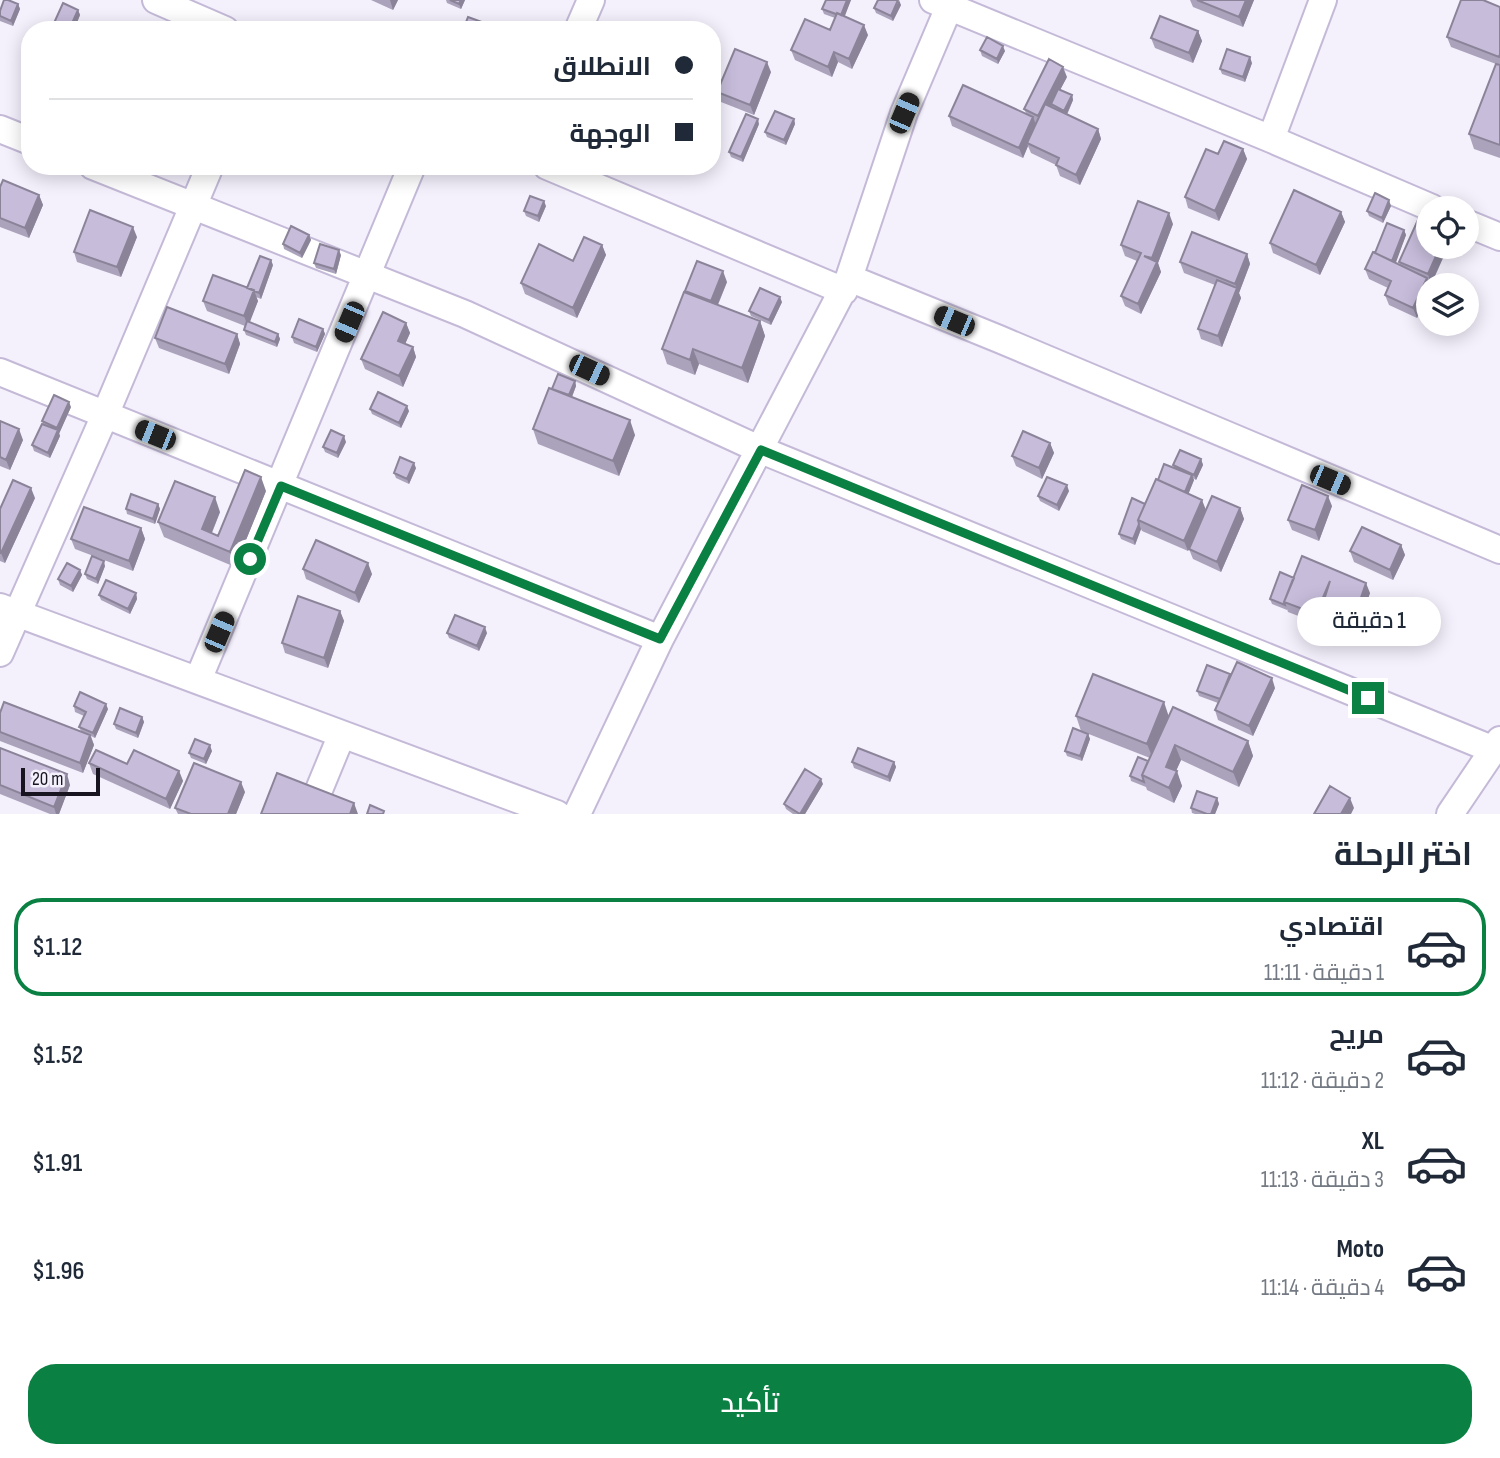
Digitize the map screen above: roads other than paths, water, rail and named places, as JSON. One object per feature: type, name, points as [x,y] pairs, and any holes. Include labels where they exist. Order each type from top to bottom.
[{"type":"street","points":[[156,0],[204,21]]},
{"type":"street","points":[[582,21],[591,0]]},
{"type":"street","points":[[1271,139],[1323,0]]},
{"type":"street","points":[[577,814],[660,639],[847,285],[944,2],[1416,201]]},
{"type":"street","points":[[0,129],[21,137]]},
{"type":"street","points":[[116,175],[465,314],[761,450],[1497,745],[1450,814]]},
{"type":"street","points":[[0,653],[8,610],[105,415],[205,175]]},
{"type":"street","points":[[198,680],[369,276],[408,175]]},
{"type":"street","points":[[570,175],[847,285],[1012,344],[1500,550]]},
{"type":"street","points":[[1479,228],[1500,237]]},
{"type":"street","points":[[0,372],[660,639]]},
{"type":"street","points":[[8,610],[557,814]]},
{"type":"street","points":[[309,814],[342,734]]}]
